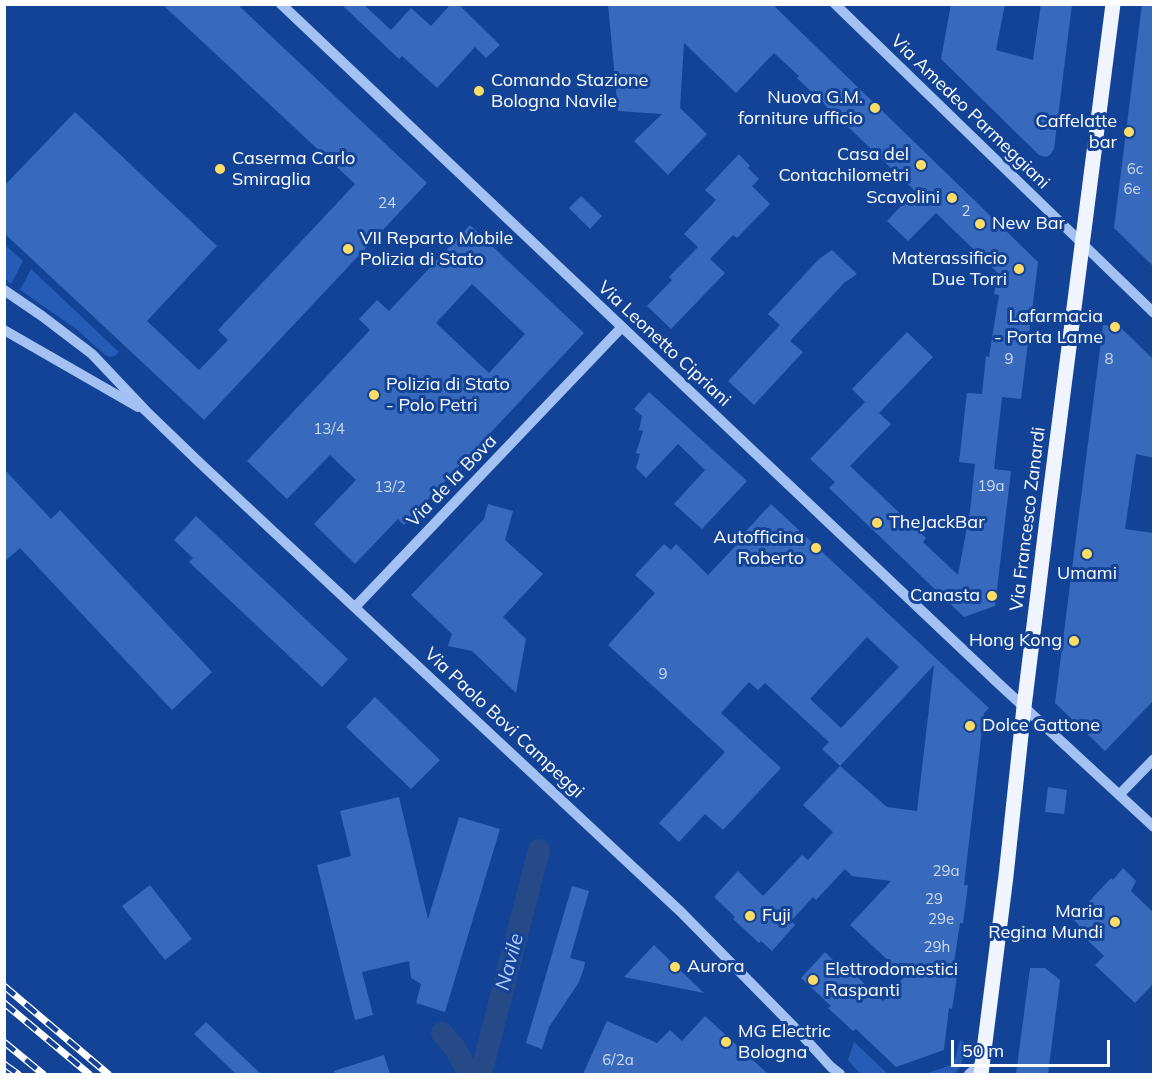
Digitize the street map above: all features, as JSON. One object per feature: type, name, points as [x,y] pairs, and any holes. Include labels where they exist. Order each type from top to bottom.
[{"type":"main road","name":"Via Francesco Zanardi","points":[[981,1069],[1006,876],[1024,707],[1113,4]]},
{"type":"street","name":"Via Leonetto Cipriani","points":[[281,4],[1024,707],[1154,827]]},
{"type":"street","name":"Via Amedeo Parmeggiani","points":[[835,4],[1154,313]]},
{"type":"street","name":"Via Paolo Bovi Campeggi","points":[[4,290],[61,329],[92,354],[147,411],[681,912],[800,1033],[835,1072]]},
{"type":"street","name":"Via de la Bova","points":[[356,606],[622,327]]},
{"type":"street","name":"Via Paolo Bovi Campeggi","points":[[4,330],[147,411]]},
{"type":"street","points":[[1119,795],[1154,759]]},
{"type":"street","points":[[969,1074],[981,1069]]},
{"type":"shaded area","points":[[4,244],[23,261],[11,284],[5,279]]},
{"type":"shaded area","points":[[31,269],[119,352],[110,357],[104,354],[75,328],[20,290]]},
{"type":"shaded area","points":[[960,1040],[966,1044],[961,1065],[955,1074],[925,1074],[951,1065]]},
{"type":"shaded area","points":[[854,1042],[890,1074],[860,1074],[848,1060]]},
{"type":"building","points":[[162,4],[237,4],[427,183],[204,420],[4,233],[4,186],[75,112],[217,246],[147,321],[199,370],[228,340],[218,330],[355,184]]},
{"type":"building","points":[[341,4],[363,4],[391,30],[411,8],[431,26],[451,4],[458,4],[500,45],[486,58],[475,47],[437,88],[402,56],[399,59]]},
{"type":"building","points":[[608,4],[772,4],[1038,262],[1021,399],[1002,397],[994,469],[1011,471],[995,606],[964,617],[829,488],[835,482],[810,459],[865,402],[852,389],[907,332],[933,357],[879,413],[891,424],[850,466],[926,538],[923,542],[958,575],[970,511],[975,464],[959,462],[967,393],[982,394],[986,356],[989,357],[999,295],[994,294],[998,273],[936,213],[908,241],[887,221],[915,191],[774,53],[736,93],[684,43],[680,108],[707,134],[668,175],[634,141],[662,114],[618,111]]},
{"type":"building","points":[[951,4],[1005,4],[996,50],[1033,60],[1041,4],[1072,4],[1054,149],[1050,155],[1046,157],[1039,155],[941,59]]},
{"type":"building","points":[[1142,4],[1154,4],[1154,267],[1114,228]]},
{"type":"building","points":[[739,154],[759,179],[752,186],[770,204],[737,238],[733,235],[710,259],[725,273],[671,329],[647,306],[672,280],[669,277],[698,247],[684,234],[716,200],[705,190]]},
{"type":"building","points":[[581,196],[602,216],[590,229],[569,208]]},
{"type":"building","name":"Polizia di Stato - Polo Petri","points":[[470,225],[584,333],[404,525],[398,519],[355,564],[314,524],[356,480],[330,455],[287,499],[247,461],[370,330],[359,319],[377,300],[389,311]],"holes":[[[472,284],[525,334],[489,373],[436,323]]]},
{"type":"building","points":[[832,250],[857,274],[844,283],[790,341],[803,352],[754,405],[728,381],[780,325],[768,314],[819,259]]},
{"type":"building","points":[[1103,325],[1120,327],[1154,360],[1154,458],[1136,454],[1125,529],[1154,533],[1154,700],[1105,751],[1055,703]]},
{"type":"building","points":[[649,392],[747,481],[702,529],[674,504],[705,470],[678,444],[646,478],[636,468],[640,454],[636,453],[643,431],[639,430],[642,416],[634,409]]},
{"type":"building","points":[[4,469],[51,519],[60,510],[212,672],[172,710],[20,548],[4,562]]},
{"type":"building","points":[[488,504],[513,511],[505,540],[543,574],[503,617],[526,639],[516,693],[472,651],[448,646],[452,634],[411,595],[484,519]]},
{"type":"building","points":[[771,504],[989,708],[984,713],[964,885],[968,885],[953,969],[958,970],[952,1009],[949,1008],[944,1050],[896,1067],[856,1029],[853,1031],[828,1008],[831,1006],[801,978],[825,952],[837,964],[840,961],[883,1001],[905,976],[850,925],[891,881],[852,876],[845,869],[816,900],[813,897],[791,921],[795,925],[772,951],[761,941],[759,943],[733,919],[735,917],[714,897],[738,871],[763,896],[802,855],[808,860],[833,832],[803,805],[840,766],[822,749],[829,742],[765,683],[758,690],[749,682],[721,713],[781,768],[723,830],[705,814],[679,842],[659,823],[725,752],[608,645],[655,593],[635,575],[664,544],[671,550],[676,544],[708,575],[746,535],[744,533]],"holes":[[[867,637],[899,667],[841,728],[810,699]],[[934,665],[917,811],[887,807],[840,766]]]},
{"type":"building","points":[[196,516],[348,659],[322,687],[189,562],[193,558],[174,540]]},
{"type":"building","points":[[375,697],[440,760],[411,789],[346,727]]},
{"type":"building","points":[[1048,787],[1067,790],[1064,814],[1045,812]]},
{"type":"building","points":[[399,797],[428,919],[459,817],[500,829],[445,1012],[416,1003],[421,984],[411,978],[409,961],[362,972],[373,1015],[355,1020],[317,865],[351,856],[340,811]]},
{"type":"building","name":"Maria Regina Mundi","points":[[1123,868],[1136,881],[1131,891],[1154,913],[1154,983],[1135,1003],[1095,965],[1104,956],[1076,929],[1079,925],[1073,919]]},
{"type":"building","points":[[150,885],[192,939],[165,960],[122,906]]},
{"type":"building","points":[[572,886],[589,891],[570,958],[585,962],[584,968],[579,982],[549,1027],[542,1049],[526,1043]]},
{"type":"building","points":[[654,945],[683,973],[704,993],[624,977]]},
{"type":"building","points":[[1030,968],[1045,968],[1060,980],[1048,1074],[1016,1074]]},
{"type":"building","points":[[705,1016],[768,1074],[583,1074],[607,1021],[657,1043],[670,1030],[682,1041]]},
{"type":"building","points":[[206,1022],[261,1074],[236,1074],[194,1034]]},
{"type":"building","points":[[384,1055],[390,1074],[335,1074],[334,1071]]},
{"type":"waterway","name":"Navile","points":[[481,1074],[539,850]]},
{"type":"waterway","points":[[442,1033],[455,1048],[469,1074]]},
{"type":"railway","points":[[4,986],[108,1074]]},
{"type":"railway","points":[[4,1003],[89,1074]]},
{"type":"railway","points":[[4,1042],[43,1074]]},
{"type":"railway","points":[[4,1064],[18,1074]]},
{"type":"place","name":"Comando Stazione Bologna Navile","points":[[479,91]]},
{"type":"place","name":"Nuova G.M. forniture ufficio","points":[[875,108]]},
{"type":"place","name":"Caffelatte bar","points":[[1129,132]]},
{"type":"place","name":"Casa del Contachilometri","points":[[921,165]]},
{"type":"place","name":"Caserma Carlo Smiraglia","points":[[220,169]]},
{"type":"place","name":"Scavolini","points":[[952,198]]},
{"type":"place","name":"New Bar","points":[[980,224]]},
{"type":"place","name":"VII Reparto Mobile Polizia di Stato","points":[[348,249]]},
{"type":"place","name":"Materassificio Due Torri","points":[[1019,269]]},
{"type":"place","name":"Lafarmacia - Porta Lame","points":[[1115,327]]},
{"type":"place","name":"Polizia di Stato - Polo Petri","points":[[374,395]]},
{"type":"place","name":"TheJackBar","points":[[877,523]]},
{"type":"place","name":"Autofficina Roberto","points":[[816,548]]},
{"type":"place","name":"Umami","points":[[1087,554]]},
{"type":"place","name":"Canasta","points":[[992,596]]},
{"type":"place","name":"Hong Kong","points":[[1074,641]]},
{"type":"place","name":"Dolce Gattone","points":[[970,726]]},
{"type":"place","name":"Fuji","points":[[750,916]]},
{"type":"place","name":"Maria Regina Mundi","points":[[1115,922]]},
{"type":"place","name":"Aurora","points":[[675,967]]},
{"type":"place","name":"Elettrodomestici Raspanti","points":[[813,980]]},
{"type":"place","name":"MG Electric Bologna","points":[[726,1042]]}]
